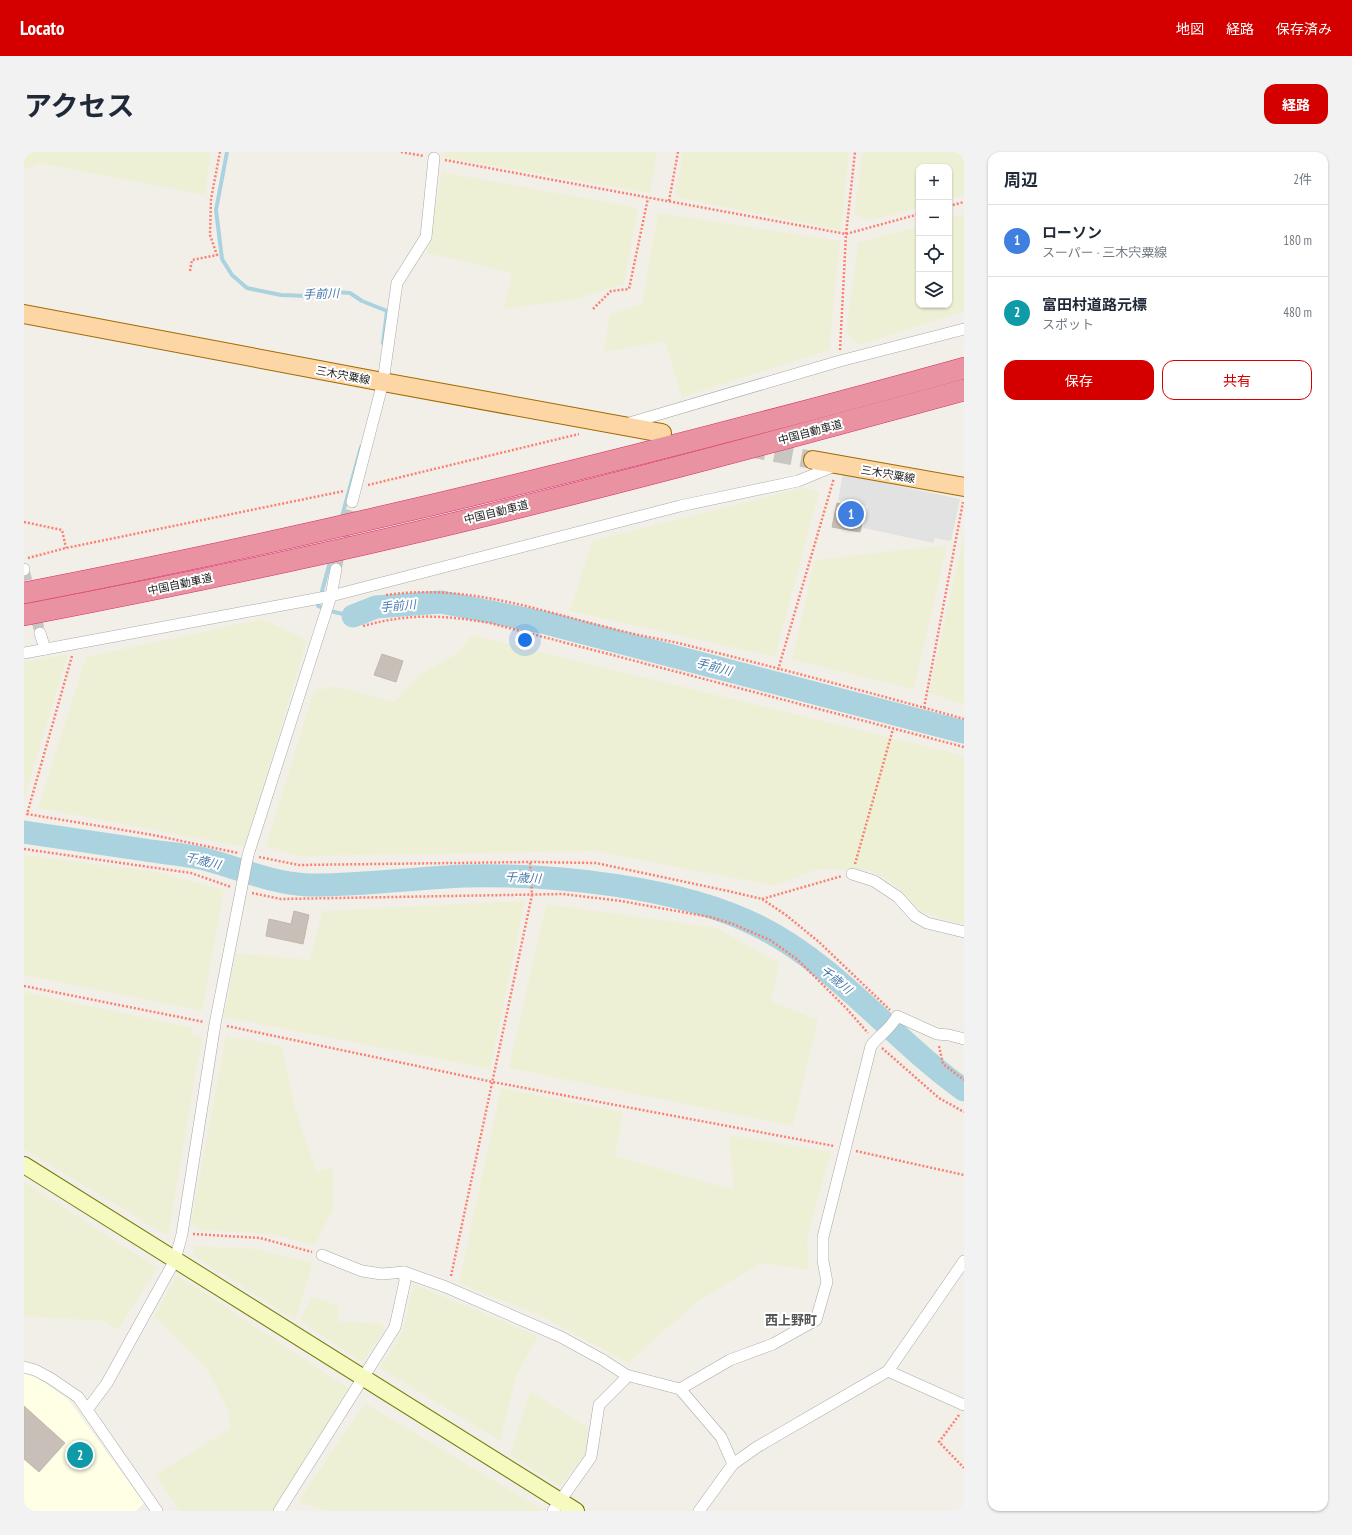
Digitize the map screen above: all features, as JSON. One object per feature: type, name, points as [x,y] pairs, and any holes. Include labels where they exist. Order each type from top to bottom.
[{"type":"highway","name":"中国自動車道","points":[[24,593],[134,572],[428,506],[609,462],[964,368]]},
{"type":"highway","name":"中国自動車道","points":[[24,616],[399,536],[614,484],[964,390]]},
{"type":"main road","name":"三木宍粟線","points":[[24,314],[662,433]]},
{"type":"main road","name":"三木宍粟線","points":[[813,460],[964,487]]},
{"type":"street","points":[[352,502],[383,382],[397,283],[426,237],[434,158]]},
{"type":"street","points":[[621,426],[840,361],[964,329]]},
{"type":"street","points":[[24,653],[330,596],[680,506],[798,481],[838,465]]},
{"type":"street","points":[[86,1410],[107,1383],[175,1260],[182,1234],[215,1024],[241,888],[248,858],[330,596],[336,569]]},
{"type":"street","points":[[40,633],[45,649]]},
{"type":"street","points":[[852,874],[874,881],[898,896],[915,916],[927,923],[964,932]]},
{"type":"street","points":[[680,1389],[730,1360],[773,1344],[816,1320],[827,1282],[823,1261],[823,1236],[871,1046],[896,1019],[936,1034],[964,1039]]},
{"type":"street","points":[[24,1165],[363,1377],[557,1506],[576,1511]]},
{"type":"street","points":[[322,1254],[362,1271],[382,1274],[404,1272],[446,1287],[561,1337],[626,1374],[680,1389],[721,1437],[733,1464]]},
{"type":"street","points":[[699,1511],[733,1464],[758,1447],[888,1372],[964,1261]]},
{"type":"street","points":[[282,1511],[395,1327],[405,1281],[404,1272]]},
{"type":"street","points":[[24,1367],[35,1370],[50,1378],[78,1397],[156,1511]]},
{"type":"street","points":[[888,1372],[962,1410]]},
{"type":"street","points":[[557,1506],[591,1457],[599,1405],[624,1380],[626,1374]]},
{"type":"path","points":[[190,271],[192,260],[217,255],[210,235],[211,199],[220,152]]},
{"type":"path","points":[[401,152],[846,234],[916,215]]},
{"type":"path","points":[[669,201],[678,152]]},
{"type":"path","points":[[840,361],[846,234],[855,152]]},
{"type":"path","points":[[593,308],[611,290],[629,289],[648,198]]},
{"type":"path","points":[[952,205],[964,202]]},
{"type":"path","points":[[24,560],[66,548],[355,488],[583,433]]},
{"type":"path","points":[[778,670],[838,465]]},
{"type":"path","points":[[924,708],[964,497]]},
{"type":"path","points":[[24,522],[62,530],[66,548]]},
{"type":"path","points":[[380,596],[409,592],[447,592],[488,597],[778,670],[964,719]]},
{"type":"path","points":[[363,626],[388,619],[414,616],[452,617],[490,623],[964,747]]},
{"type":"path","points":[[76,644],[26,814],[153,835],[248,858],[299,864],[530,862],[596,863],[671,877],[762,899],[786,915],[819,942],[896,1019]]},
{"type":"path","points":[[762,899],[824,880],[852,874],[893,729]]},
{"type":"path","points":[[24,848],[191,873],[281,899],[563,894],[621,901],[710,917],[733,924],[770,940],[798,960],[877,1039],[893,1060],[939,1098],[964,1112]]},
{"type":"path","points":[[446,1287],[452,1274],[494,1082],[532,895],[530,862]]},
{"type":"path","points":[[24,986],[494,1082],[846,1149],[964,1175]]},
{"type":"path","points":[[936,1034],[944,1064],[964,1080]]},
{"type":"path","points":[[182,1234],[260,1238],[322,1254]]},
{"type":"path","points":[[962,1410],[939,1442],[964,1468]]},
{"type":"shaded area","points":[[24,152],[211,152],[205,195],[39,163],[24,170]]},
{"type":"shaded area","points":[[443,152],[657,152],[650,193],[441,157]]},
{"type":"shaded area","points":[[683,152],[849,152],[841,230],[675,197]]},
{"type":"shaded area","points":[[862,152],[964,152],[964,195],[952,198],[952,164],[916,164],[916,209],[870,221],[854,215]]},
{"type":"shaded area","points":[[442,172],[638,208],[624,284],[576,299],[504,309],[512,273],[427,253]]},
{"type":"shaded area","points":[[658,213],[840,241],[829,350],[682,397],[665,341],[604,352],[610,314],[642,304]]},
{"type":"shaded area","points":[[964,214],[964,311],[860,345],[846,331],[858,243],[916,227],[916,308],[952,308],[952,217]]},
{"type":"shaded area","points":[[843,474],[960,499],[951,541],[935,538],[933,543],[864,528],[868,506],[838,500]]},
{"type":"shaded area","points":[[802,488],[819,492],[775,657],[570,611],[592,541]]},
{"type":"shaded area","points":[[964,534],[964,704],[929,693]]},
{"type":"shaded area","points":[[947,545],[914,689],[792,660],[815,560]]},
{"type":"shaded area","points":[[262,619],[307,640],[245,847],[38,808],[86,657]]},
{"type":"shaded area","points":[[472,635],[964,756],[964,925],[918,910],[897,886],[869,870],[818,869],[775,886],[595,851],[298,856],[266,846],[314,691],[334,686],[394,702],[424,672],[458,653]]},
{"type":"shaded area","points":[[68,654],[24,800],[24,662]]},
{"type":"shaded area","points":[[24,855],[151,871],[224,890],[202,1011],[24,975]]},
{"type":"shaded area","points":[[525,901],[490,1069],[224,1017],[236,953],[310,960],[322,911]]},
{"type":"shaded area","points":[[546,904],[717,928],[779,963],[771,1001],[818,1020],[793,1126],[509,1068]]},
{"type":"shaded area","points":[[24,992],[193,1028],[192,1035],[202,1037],[168,1236],[24,1149]]},
{"type":"shaded area","points":[[226,1036],[282,1046],[295,1108],[316,1171],[333,1168],[333,1209],[315,1245],[270,1234],[200,1230],[191,1223]]},
{"type":"shaded area","points":[[501,1088],[623,1112],[615,1156],[734,1190],[729,1135],[831,1152],[807,1238],[809,1270],[762,1263],[698,1301],[628,1363],[546,1318],[459,1283]]},
{"type":"shaded area","points":[[24,1182],[157,1268],[118,1330],[104,1321],[24,1316]]},
{"type":"shaded area","points":[[194,1246],[255,1249],[313,1263],[295,1320],[193,1255]]},
{"type":"shaded area","points":[[177,1275],[349,1389],[273,1511],[180,1511],[155,1475],[230,1429],[228,1411],[208,1371],[154,1316]]},
{"type":"shaded area","points":[[414,1284],[538,1336],[516,1376],[500,1441],[380,1368],[403,1331]]},
{"type":"shaded area","points":[[311,1296],[339,1306],[338,1321],[382,1324],[384,1330],[363,1363],[300,1321]]},
{"type":"shaded area","points":[[24,1374],[36,1377],[68,1399],[144,1503],[136,1511],[24,1511]]},
{"type":"shaded area","points":[[530,1391],[588,1428],[588,1451],[560,1486],[510,1455]]},
{"type":"shaded area","points":[[365,1403],[544,1511],[326,1511],[298,1502]]},
{"type":"building","points":[[837,503],[865,509],[860,532],[832,527]]},
{"type":"building","points":[[382,654],[403,661],[396,682],[374,675]]},
{"type":"building","points":[[294,911],[309,915],[303,944],[266,936],[269,919],[291,924]]},
{"type":"building","points":[[24,1406],[65,1443],[39,1472],[24,1459]]},
{"type":"waterway","name":"手前川","points":[[227,152],[216,210],[222,259],[232,275],[247,288],[281,295],[309,296],[335,292],[350,293],[362,301],[387,311],[383,343]]},
{"type":"waterway","name":"手前川","points":[[341,520],[361,447]]},
{"type":"waterway","name":"手前川","points":[[331,558],[318,606],[334,612],[353,616]]},
{"type":"waterway","name":"手前川","points":[[353,616],[376,607],[441,602],[546,623],[964,732]]},
{"type":"waterway","name":"千歳川","points":[[24,832],[193,857],[266,878],[293,884],[328,885],[465,876],[537,877],[615,885],[691,901],[726,912],[758,926],[787,942],[814,961],[913,1049],[964,1090]]},
{"type":"tunnel","points":[[748,448],[813,460]]},
{"type":"tunnel","points":[[336,569],[352,502]]},
{"type":"tunnel","points":[[24,570],[40,633]]},
{"type":"place","name":"ローソン","points":[[851,514]]},
{"type":"place","name":"富田村道路元標","points":[[80,1455]]},
{"type":"district","name":"西上野町","points":[[791,1320]]}]
